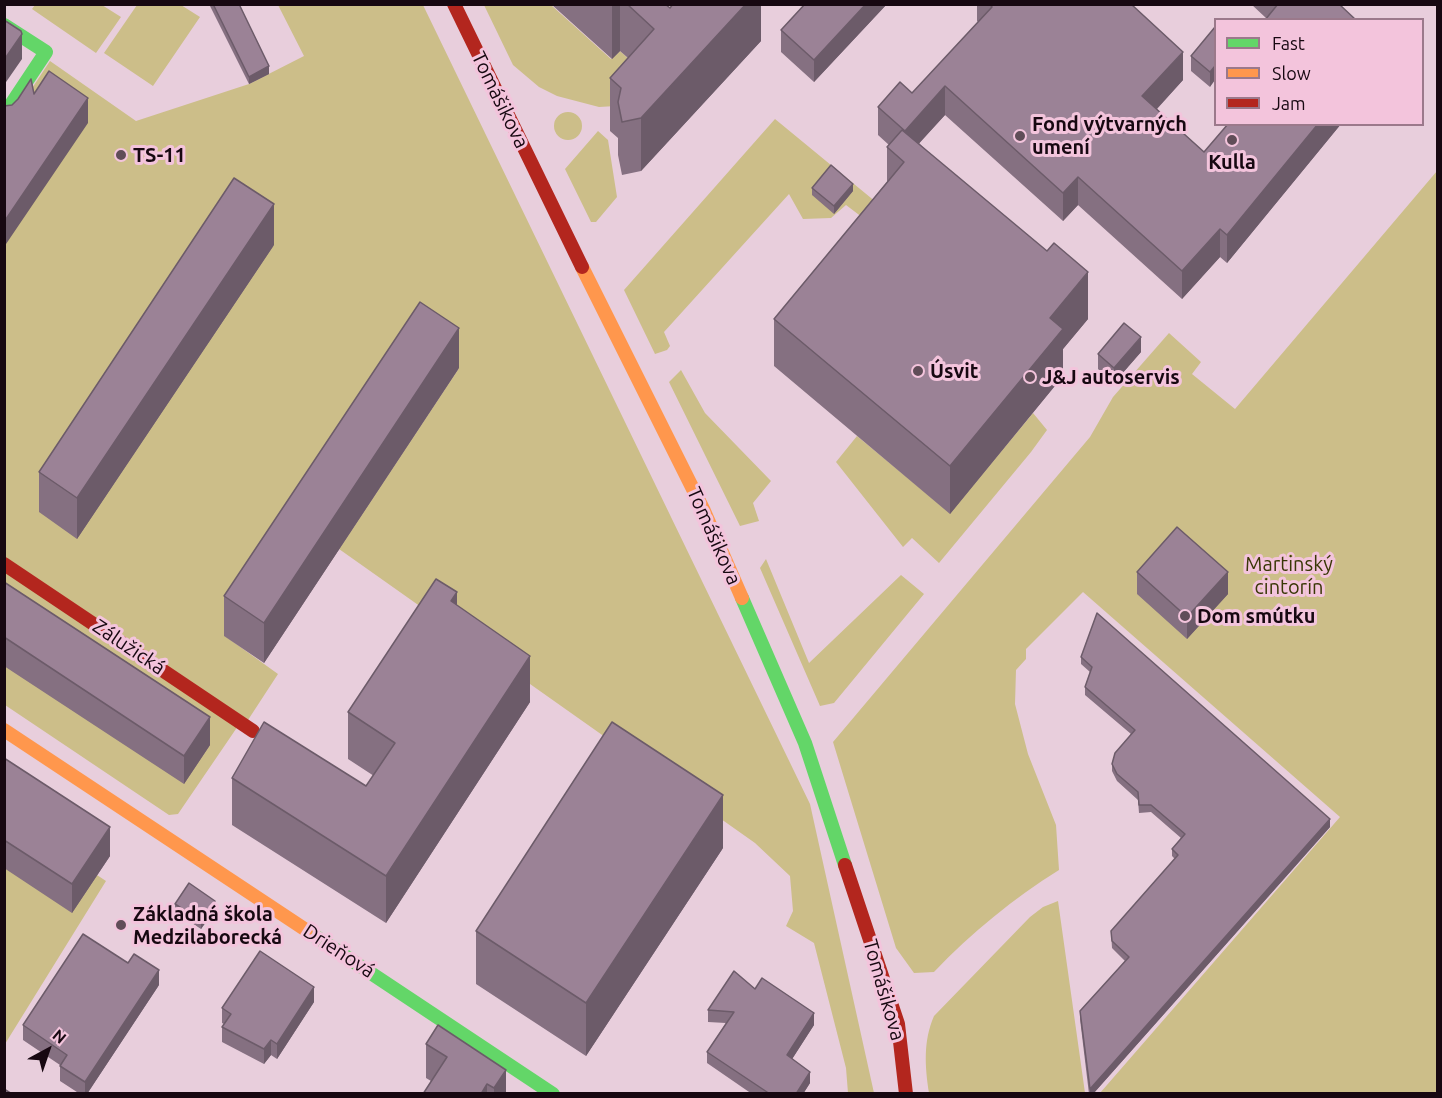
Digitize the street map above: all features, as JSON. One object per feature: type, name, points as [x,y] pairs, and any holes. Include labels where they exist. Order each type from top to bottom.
[{"type":"main road","name":"Tomášikova","points":[[454,4],[542,187],[704,511],[805,743],[898,1024],[906,1094]]},
{"type":"main road","points":[[4,25],[46,52],[4,115]]},
{"type":"main road","name":"Zálužická","points":[[4,564],[253,730]]},
{"type":"main road","name":"Drieňová","points":[[4,730],[553,1094]]},
{"type":"green space","points":[[35,5],[102,5],[121,17],[96,53],[32,9]]},
{"type":"green space","points":[[137,5],[181,5],[200,17],[153,86],[104,53]]},
{"type":"green space","points":[[278,5],[423,5],[810,804],[874,1093],[848,1093],[846,1068],[814,943],[786,926],[793,911],[790,876],[755,843],[339,549],[459,368],[225,636],[278,674],[248,720],[5,557],[5,129],[50,61],[136,121],[249,84],[304,56]]},
{"type":"green space","points":[[484,5],[551,5],[611,59],[620,51],[654,82],[633,105],[599,107],[557,96],[539,87],[513,65]]},
{"type":"green space","points":[[568,112],[578,116],[582,126],[578,136],[568,140],[558,136],[554,126],[558,116]]},
{"type":"green space","points":[[775,119],[995,300],[879,230],[846,205],[831,218],[803,219],[789,194],[664,332],[670,346],[667,350],[655,354],[624,290]]},
{"type":"green space","points":[[598,131],[608,140],[617,197],[596,222],[591,222],[565,169]]},
{"type":"green space","name":"Martinský cintorín","points":[[1437,171],[1437,1093],[1100,1093],[1340,817],[1083,592],[1026,649],[1026,659],[1016,670],[1015,704],[1028,754],[1056,825],[1059,870],[994,917],[934,972],[914,973],[896,948],[833,742],[1090,437],[1113,397],[1169,333],[1201,362],[1192,374],[1235,409]]},
{"type":"green space","points":[[681,370],[705,413],[771,481],[753,503],[759,521],[740,526],[669,382]]},
{"type":"green space","points":[[1033,413],[1047,430],[939,563],[912,538],[903,547],[836,462],[857,436],[950,513]]},
{"type":"green space","points":[[766,559],[809,663],[901,575],[924,594],[834,703],[820,706],[760,568]]},
{"type":"green space","points":[[4,567],[238,726],[178,814],[169,815],[5,705]]},
{"type":"green space","points":[[5,814],[106,881],[5,1044]]},
{"type":"green space","points":[[1058,901],[1085,1093],[929,1093],[926,1054],[930,1025],[934,1016],[1030,917],[1043,907]]},
{"type":"building","points":[[213,4],[239,4],[269,66],[249,77]]},
{"type":"building","points":[[627,4],[665,4],[670,8],[673,4],[746,4],[641,118],[622,122],[618,102],[621,88],[610,78],[654,29]]},
{"type":"building","points":[[805,4],[866,4],[814,60],[781,30]]},
{"type":"building","points":[[990,4],[1131,4],[1183,52],[1142,96],[1204,152],[1226,126],[1316,126],[1227,235],[1220,229],[1182,271],[1078,177],[1063,193],[945,86],[905,131],[878,107],[900,82],[912,93],[992,7]]},
{"type":"building","points":[[1278,4],[1339,4],[1354,18],[1267,18]]},
{"type":"building","points":[[4,20],[22,34],[4,60]]},
{"type":"building","points":[[1214,28],[1214,67],[1210,72],[1191,56]]},
{"type":"building","points":[[49,71],[88,98],[4,222],[4,106],[12,105],[18,99],[31,79],[34,94]]},
{"type":"building","points":[[902,130],[1047,251],[1054,243],[1088,272],[1050,318],[1063,329],[950,466],[774,319],[904,162],[887,147]]},
{"type":"building","points":[[831,165],[853,184],[834,206],[812,188]]},
{"type":"building","points":[[234,178],[274,204],[77,498],[39,472]]},
{"type":"building","points":[[420,302],[459,328],[264,623],[224,596]]},
{"type":"building","points":[[1124,323],[1141,337],[1114,368],[1098,354]]},
{"type":"building","points":[[1177,527],[1228,572],[1187,617],[1137,572]]},
{"type":"building","points":[[436,579],[457,592],[451,601],[530,656],[386,876],[232,778],[264,722],[366,786],[395,743],[348,712]]},
{"type":"building","points":[[4,582],[210,717],[184,756],[4,637]]},
{"type":"building","points":[[1097,613],[1330,819],[1090,1089],[1080,1011],[1129,957],[1112,941],[1111,931],[1178,855],[1172,849],[1185,834],[1151,805],[1139,805],[1138,792],[1117,774],[1112,764],[1115,753],[1135,730],[1085,687],[1092,667],[1081,657]]},
{"type":"building","points":[[612,722],[723,795],[586,1003],[476,931]]},
{"type":"building","points":[[4,758],[110,827],[72,884],[4,840]]},
{"type":"building","points":[[189,883],[215,901],[201,921],[175,904]]},
{"type":"building","points":[[83,934],[128,963],[134,954],[159,970],[85,1082],[60,1066],[67,1055],[23,1025]]},
{"type":"building","points":[[260,951],[314,987],[277,1044],[271,1040],[264,1049],[222,1027],[231,1014],[222,1008]]},
{"type":"building","points":[[734,971],[755,989],[762,978],[814,1013],[787,1055],[810,1072],[796,1094],[770,1094],[707,1052],[734,1012],[708,1010]]},
{"type":"building","points":[[438,1025],[506,1070],[494,1088],[487,1084],[481,1094],[423,1094],[447,1057],[426,1044]]},
{"type":"traffic: fast","points":[[4,25],[46,52],[4,115]]},
{"type":"traffic: fast","points":[[742,598],[805,743],[845,865]]},
{"type":"traffic: fast","points":[[306,930],[553,1094]]},
{"type":"traffic: slow","points":[[582,267],[704,511],[742,598]]},
{"type":"traffic: slow","points":[[4,730],[306,930]]},
{"type":"traffic: jam","points":[[454,4],[582,267]]},
{"type":"traffic: jam","points":[[4,564],[253,731]]},
{"type":"traffic: jam","points":[[845,865],[898,1024],[906,1094]]},
{"type":"place","name":"Fond výtvarných umení","points":[[1020,136]]},
{"type":"place","name":"Kulla","points":[[1232,140]]},
{"type":"place","name":"TS-11","points":[[121,155]]},
{"type":"place","name":"Úsvit","points":[[918,371]]},
{"type":"place","name":"J&J autoservis","points":[[1030,377]]},
{"type":"place","name":"Dom smútku","points":[[1185,616]]},
{"type":"place","name":"Základná škola Medzilaborecká","points":[[121,925]]}]
